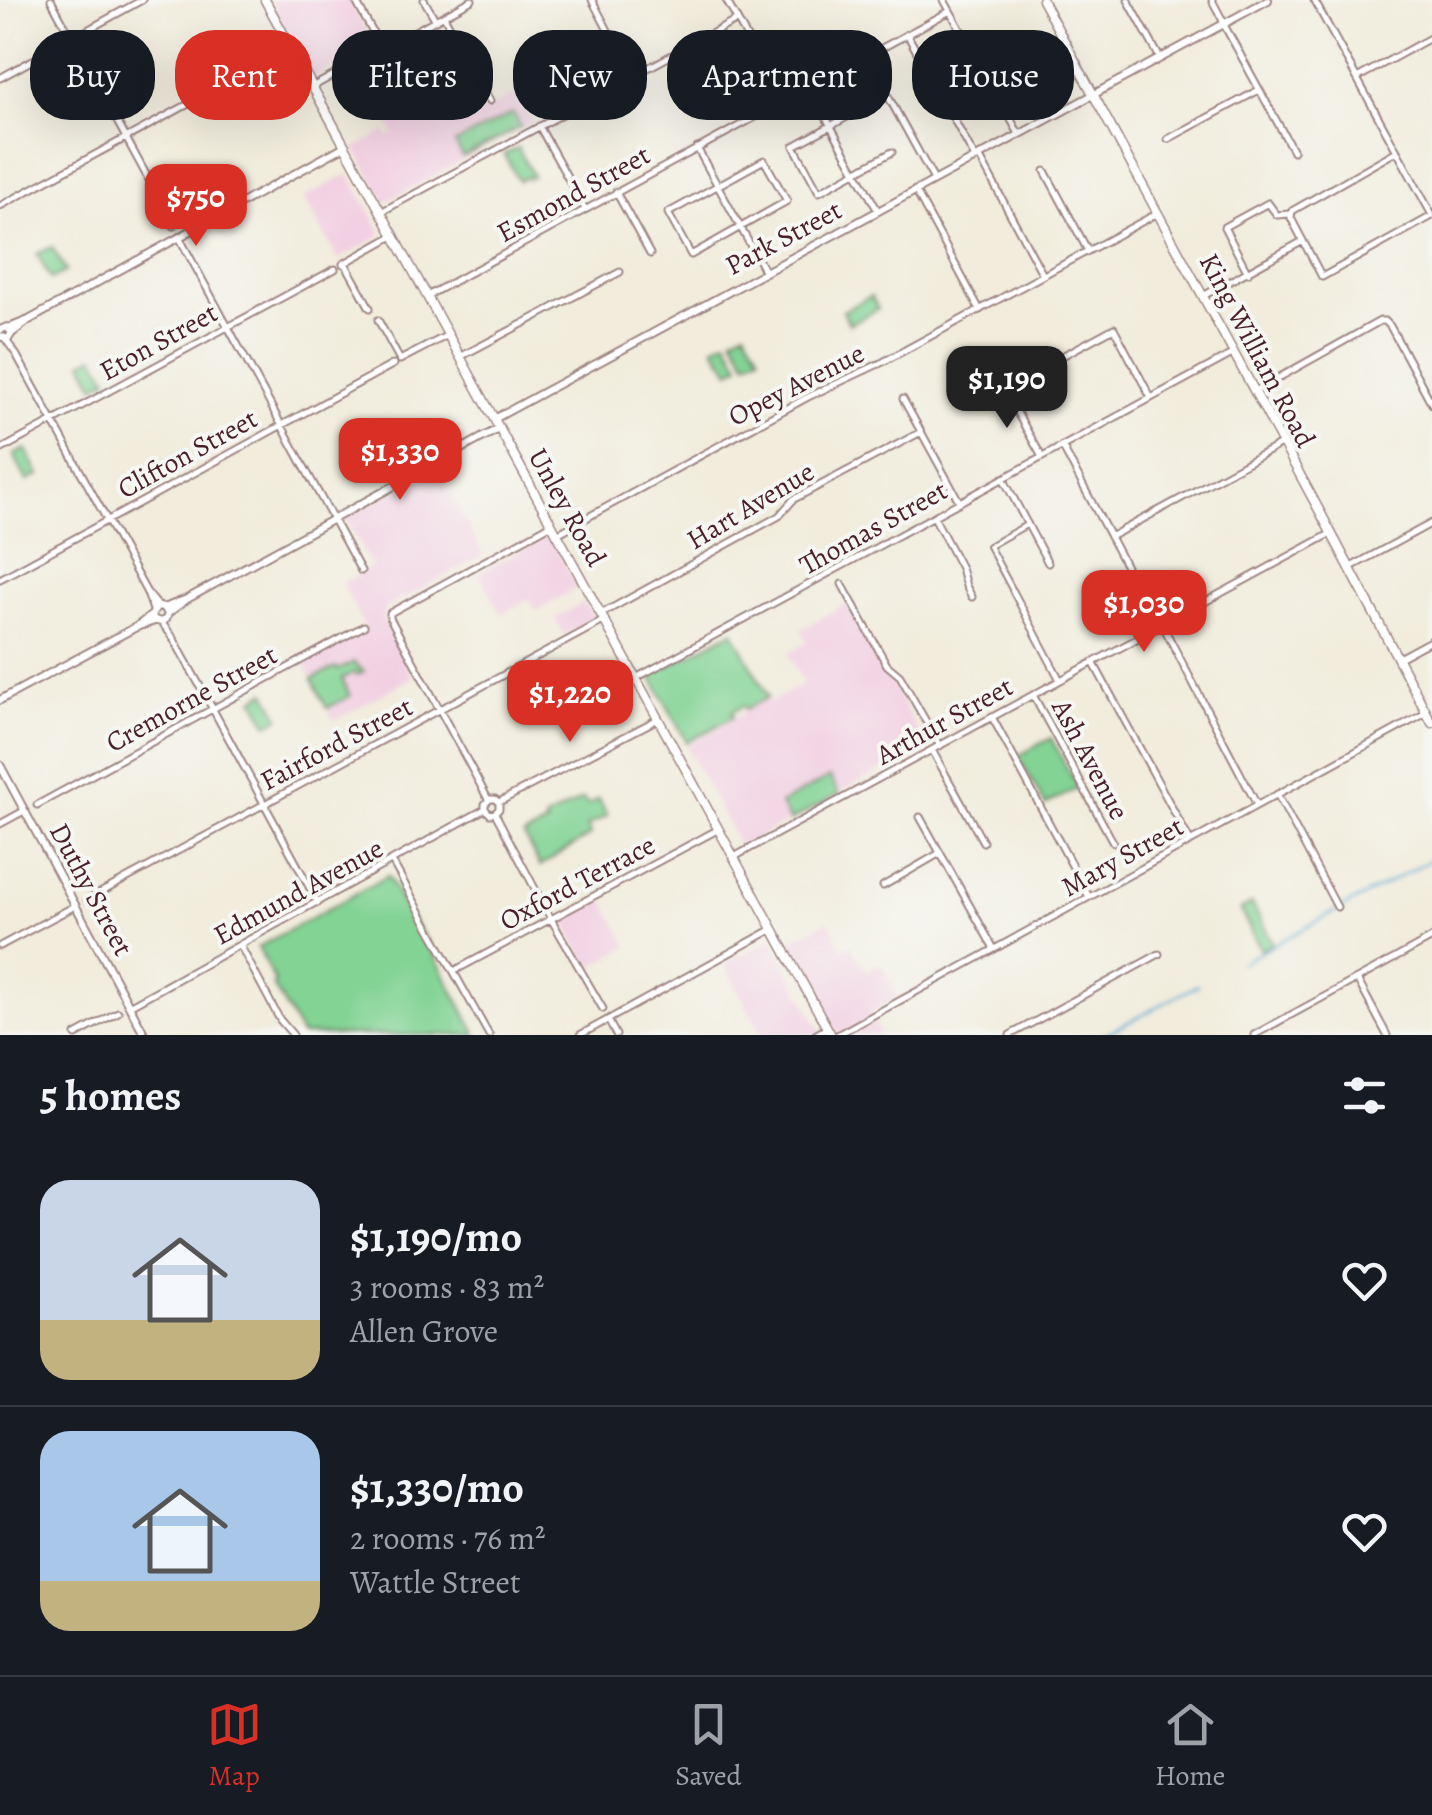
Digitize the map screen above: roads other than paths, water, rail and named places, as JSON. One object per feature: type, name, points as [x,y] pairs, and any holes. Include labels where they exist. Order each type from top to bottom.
[{"type":"main road","name":"Unley Road","points":[[265,0],[282,30]]},
{"type":"main road","name":"King William Road","points":[[1042,0],[1432,723]]},
{"type":"main road","name":"Unley Road","points":[[312,87],[832,1033]]},
{"type":"street","points":[[51,0],[68,30]]},
{"type":"street","points":[[87,30],[142,0]]},
{"type":"street","points":[[355,0],[372,30]]},
{"type":"street","points":[[424,0],[436,20]]},
{"type":"street","points":[[417,30],[472,0]]},
{"type":"street","points":[[592,0],[608,30]]},
{"type":"street","points":[[726,0],[743,30]]},
{"type":"street","points":[[944,0],[1019,134]]},
{"type":"street","points":[[1128,0],[1160,58]]},
{"type":"street","points":[[1212,0],[1294,151]]},
{"type":"street","name":"Park Street","points":[[494,418],[1268,0]]},
{"type":"street","points":[[1290,214],[1322,277],[1431,212],[1314,0]]},
{"type":"street","name":"Esmond Street","points":[[892,42],[950,11]]},
{"type":"street","points":[[444,16],[452,30]]},
{"type":"street","points":[[647,68],[737,20]]},
{"type":"street","points":[[907,34],[1043,275]]},
{"type":"street","points":[[1357,78],[1432,37]]},
{"type":"street","points":[[0,78],[30,61]]},
{"type":"street","points":[[312,87],[332,76]]},
{"type":"street","points":[[1168,139],[1259,90]]},
{"type":"street","points":[[892,103],[934,180]]},
{"type":"street","points":[[0,206],[175,111]]},
{"type":"street","points":[[116,120],[174,226]]},
{"type":"street","points":[[381,212],[550,120]]},
{"type":"street","name":"Esmond Street","points":[[427,296],[749,120]]},
{"type":"street","points":[[827,120],[878,211]]},
{"type":"street","points":[[841,120],[794,146],[819,192],[892,152]]},
{"type":"street","points":[[539,126],[585,209]]},
{"type":"street","points":[[5,334],[345,146]]},
{"type":"street","points":[[697,148],[765,272]]},
{"type":"street","points":[[1248,273],[1224,228],[1268,203],[1277,215],[1290,214],[1397,151]]},
{"type":"street","points":[[764,160],[788,201],[740,227],[691,254],[668,213],[764,160]]},
{"type":"street","points":[[1045,172],[1088,251]]},
{"type":"street","points":[[916,190],[980,310]]},
{"type":"street","points":[[616,192],[650,254]]},
{"type":"street","name":"Opey Avenue","points":[[558,534],[1158,213]]},
{"type":"street","points":[[370,308],[344,264],[394,236]]},
{"type":"street","points":[[179,237],[361,571]]},
{"type":"street","points":[[1203,296],[1304,241]]},
{"type":"street","name":"Eton Street","points":[[0,450],[335,268]]},
{"type":"street","points":[[460,358],[620,272]]},
{"type":"street","points":[[0,319],[318,903]]},
{"type":"street","points":[[378,320],[397,362]]},
{"type":"street","points":[[1255,391],[1385,321],[1432,404]]},
{"type":"street","points":[[1042,456],[1003,388],[1114,328],[1151,398]]},
{"type":"street","name":"Clifton Street","points":[[0,579],[448,334]]},
{"type":"street","name":"Thomas Street","points":[[636,678],[1234,353]]},
{"type":"street","points":[[903,399],[960,502]]},
{"type":"street","points":[[0,700],[500,428]]},
{"type":"street","name":"Hart Avenue","points":[[603,617],[778,516],[794,500],[921,432]]},
{"type":"street","points":[[1110,538],[1283,443]]},
{"type":"street","points":[[1062,446],[1257,805]]},
{"type":"street","points":[[1004,478],[1048,563]]},
{"type":"street","points":[[934,516],[972,597]]},
{"type":"street","points":[[1349,568],[1432,523]]},
{"type":"street","points":[[488,799],[390,613],[552,524]]},
{"type":"street","points":[[1028,524],[990,546],[1060,680]]},
{"type":"street","name":"Arthur Street","points":[[734,857],[1332,533]]},
{"type":"street","points":[[842,584],[887,665],[900,676],[940,746]]},
{"type":"street","name":"Fairford Street","points":[[86,900],[603,617]]},
{"type":"street","name":"Cremorne Street","points":[[37,805],[364,626]]},
{"type":"street","points":[[1397,659],[1432,640]]},
{"type":"street","points":[[1093,662],[1190,841]]},
{"type":"street","name":"Ash Avenue","points":[[1033,695],[1113,842]]},
{"type":"street","name":"Mary Street","points":[[815,1035],[832,1033],[994,948],[1426,713]]},
{"type":"street","points":[[992,717],[1089,897]]},
{"type":"street","points":[[498,802],[658,718]]},
{"type":"street","points":[[932,750],[984,842]]},
{"type":"street","name":"Duthy Street","points":[[0,765],[145,1035]]},
{"type":"street","points":[[1277,794],[1337,907]]},
{"type":"street","points":[[488,799],[498,802],[495,813],[485,809],[488,799]]},
{"type":"street","name":"Edmund Avenue","points":[[129,1006],[485,809]]},
{"type":"street","points":[[0,824],[24,811]]},
{"type":"street","points":[[495,813],[603,1009]]},
{"type":"street","points":[[920,817],[994,948]]},
{"type":"street","name":"Oxford Terrace","points":[[454,971],[719,829]]},
{"type":"street","points":[[883,886],[940,853]]},
{"type":"street","points":[[392,862],[489,1035]]},
{"type":"street","points":[[0,946],[76,906]]},
{"type":"street","points":[[580,1035],[774,929]]},
{"type":"street","points":[[1257,1034],[1432,938]]},
{"type":"street","points":[[240,946],[280,1020],[293,1035]]},
{"type":"street","points":[[1010,1035],[1159,954]]},
{"type":"street","points":[[1357,979],[1388,1035]]},
{"type":"street","points":[[76,1035],[118,1012]]},
{"type":"street","points":[[608,1020],[616,1035]]},
{"type":"waterway","points":[[1241,963],[1432,859]]},
{"type":"waterway","points":[[1104,1035],[1198,985]]}]
